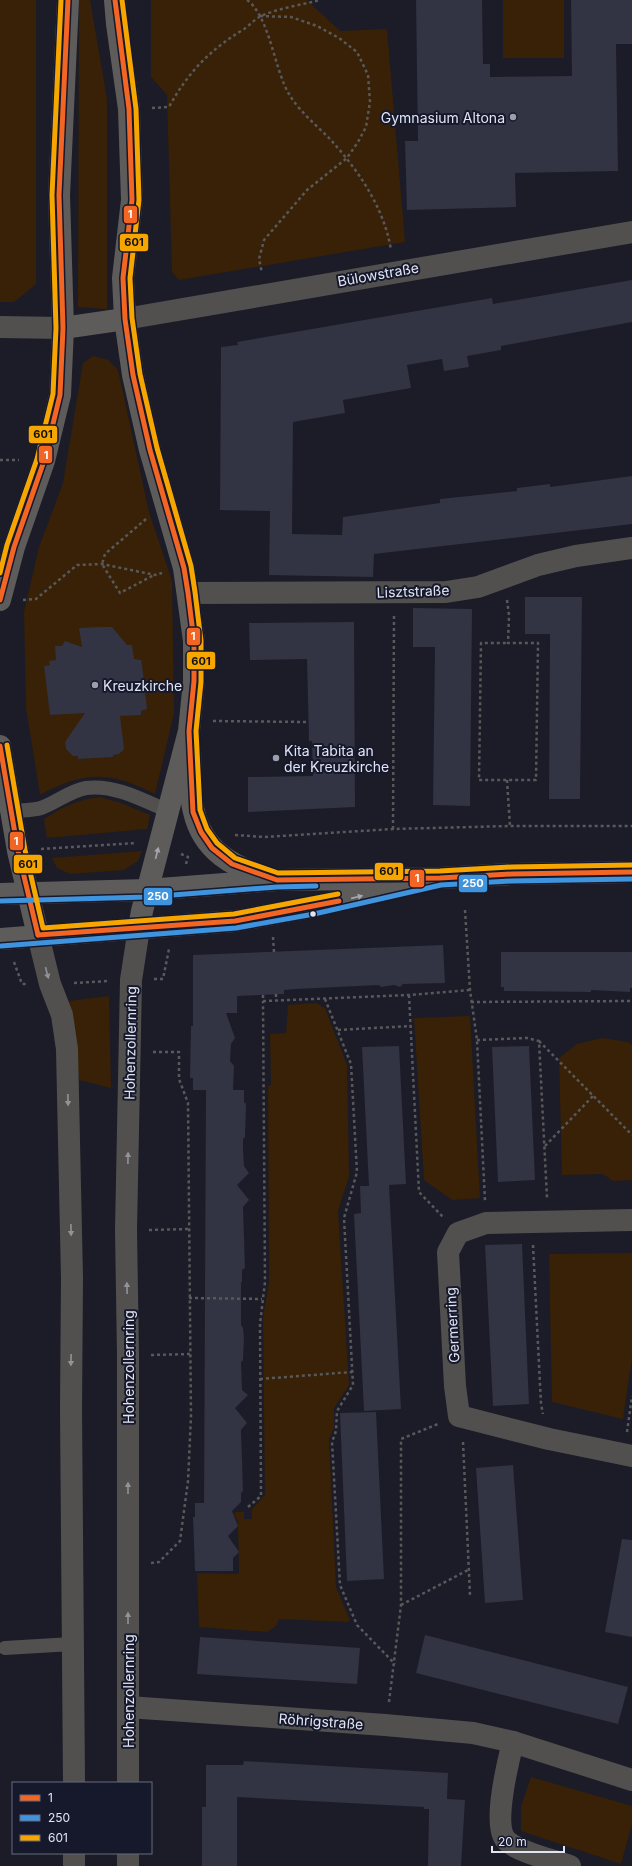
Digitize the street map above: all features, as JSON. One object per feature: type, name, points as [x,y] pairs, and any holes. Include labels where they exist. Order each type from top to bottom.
[{"type":"main road","points":[[0,600],[14,547],[44,461],[60,395],[63,328],[59,195],[68,0]]},
{"type":"main road","name":"Hohenzollernring","points":[[115,0],[117,24],[130,109],[132,200],[123,278],[125,319],[133,375],[150,450],[184,568],[194,641],[194,681],[189,726],[147,890],[139,928]]},
{"type":"main road","points":[[63,328],[125,319]]},
{"type":"main road","points":[[189,726],[193,812],[201,832],[212,848],[232,864],[277,880]]},
{"type":"main road","points":[[0,746],[10,811],[27,893],[38,935]]},
{"type":"main road","points":[[0,894],[147,890],[277,880],[440,878],[512,874],[632,872]]},
{"type":"main road","points":[[0,939],[235,921],[312,907],[440,878]]},
{"type":"street","name":"Bülowstraße","points":[[125,319],[266,293],[632,232]]},
{"type":"street","points":[[0,327],[63,328]]},
{"type":"street","name":"Lisztstraße","points":[[188,593],[446,592],[478,587],[538,565],[576,556],[632,548]]},
{"type":"street","name":"Hohenzollernring","points":[[128,1782],[129,1566],[126,1230],[131,980],[139,928]]},
{"type":"street","points":[[38,935],[50,984],[62,1015],[67,1049],[72,1278],[71,1417],[74,1782]]},
{"type":"street","points":[[458,1233],[486,1223],[632,1220]]},
{"type":"street","name":"Germerring","points":[[458,1233],[448,1252],[455,1386],[459,1416]]},
{"type":"street","points":[[459,1416],[549,1439],[628,1455]]},
{"type":"street","name":"Röhrigstraße","points":[[128,1707],[385,1725],[473,1733],[512,1742],[632,1780]]},
{"type":"street","points":[[512,1742],[503,1788],[501,1830],[506,1839],[518,1848],[570,1866]]},
{"type":"street","points":[[74,1854],[74,1866]]},
{"type":"street","points":[[128,1854],[128,1866]]},
{"type":"lane","points":[[10,811],[41,808],[62,796],[85,788],[101,787],[124,793],[168,811]]},
{"type":"lane","points":[[5,1648],[72,1644]]},
{"type":"path","points":[[247,0],[260,16],[289,93],[347,158],[366,183],[389,235],[395,271]]},
{"type":"path","points":[[130,109],[169,107],[178,90],[199,64],[223,41],[260,16],[320,0]]},
{"type":"path","points":[[260,16],[291,17],[317,26],[339,38],[358,52],[368,74],[370,102],[366,127],[347,158],[307,190],[264,240],[259,259],[266,293]]},
{"type":"path","points":[[167,511],[146,519],[105,554],[102,564],[120,593],[155,575],[184,568]]},
{"type":"path","points":[[22,600],[36,599],[77,565],[102,564],[155,575]]},
{"type":"path","points":[[500,579],[506,592],[509,615],[508,643]]},
{"type":"path","points":[[393,830],[394,593]]},
{"type":"path","points":[[481,642],[508,643],[538,643],[536,780],[479,780],[481,642]]},
{"type":"path","points":[[189,726],[308,722]]},
{"type":"path","points":[[507,780],[510,826]]},
{"type":"path","points":[[229,835],[264,837],[393,830],[510,826],[632,826]]},
{"type":"path","points":[[49,849],[143,842]]},
{"type":"path","points":[[465,910],[471,1002],[477,1040],[486,1223]]},
{"type":"path","points":[[148,979],[163,979],[169,948]]},
{"type":"path","points":[[71,983],[114,981]]},
{"type":"path","points":[[263,1002],[276,1000],[409,995],[470,990]]},
{"type":"path","points":[[276,994],[276,1000]]},
{"type":"path","points":[[248,1507],[261,1496],[260,1324],[265,1282],[263,995]]},
{"type":"path","points":[[409,995],[419,1192],[458,1233]]},
{"type":"path","points":[[325,999],[351,1064],[357,1172],[344,1218],[353,1385],[337,1411],[336,1431],[332,1442],[340,1585],[357,1625],[395,1664]]},
{"type":"path","points":[[471,1002],[632,1001]]},
{"type":"path","points":[[338,1030],[411,1026]]},
{"type":"path","points":[[477,1040],[527,1038],[539,1041],[632,1135]]},
{"type":"path","points":[[539,1041],[544,1147],[540,1222],[541,1404],[549,1439]]},
{"type":"path","points":[[129,1566],[159,1562],[180,1541],[188,1481],[191,1416],[188,1103],[179,1079],[179,1052],[130,1052]]},
{"type":"path","points":[[544,1147],[593,1096]]},
{"type":"path","points":[[126,1230],[189,1229]]},
{"type":"path","points":[[189,1298],[262,1299]]},
{"type":"path","points":[[128,1356],[191,1354]]},
{"type":"path","points":[[260,1379],[352,1372]]},
{"type":"path","points":[[628,1455],[632,1396]]},
{"type":"path","points":[[385,1725],[395,1664],[401,1604],[401,1439],[459,1416],[465,1454],[470,1595]]},
{"type":"path","points":[[401,1604],[470,1569]]},
{"type":"shaded area","points":[[0,0],[36,0],[36,284],[14,302],[0,302]]},
{"type":"shaded area","points":[[79,0],[90,0],[107,99],[107,309],[78,307]]},
{"type":"shaded area","points":[[151,0],[307,0],[340,31],[387,29],[405,242],[179,280],[172,272],[167,95],[151,77]]},
{"type":"shaded area","points":[[503,0],[564,0],[564,58],[503,58]]},
{"type":"shaded area","points":[[93,356],[108,360],[118,370],[149,512],[172,581],[174,713],[155,794],[124,781],[97,777],[70,781],[40,795],[26,708],[24,612],[39,547],[63,483],[83,363]]},
{"type":"shaded area","points":[[100,797],[121,803],[150,815],[147,829],[47,838],[44,819],[71,804]]},
{"type":"shaded area","points":[[142,851],[138,861],[124,870],[70,874],[57,868],[52,858]]},
{"type":"shaded area","points":[[109,996],[111,1088],[79,1080],[69,1001]]},
{"type":"shaded area","points":[[316,1003],[325,1008],[347,1065],[349,1176],[338,1211],[349,1385],[334,1408],[334,1428],[329,1439],[336,1587],[350,1620],[348,1622],[279,1619],[276,1626],[267,1632],[199,1627],[197,1573],[239,1574],[238,1521],[234,1515],[235,1512],[244,1512],[244,1519],[252,1519],[252,1509],[265,1495],[263,1317],[269,1282],[268,1086],[271,1085],[270,1034],[286,1033],[288,1005]]},
{"type":"shaded area","points":[[470,1016],[480,1198],[452,1200],[424,1180],[414,1018]]},
{"type":"shaded area","points":[[602,1038],[628,1042],[632,1045],[632,1180],[613,1181],[603,1174],[562,1175],[559,1058],[577,1044]]},
{"type":"shaded area","points":[[632,1253],[632,1357],[623,1419],[552,1402],[549,1254]]},
{"type":"shaded area","points":[[531,1777],[632,1806],[632,1824],[621,1864],[521,1831],[521,1807]]},
{"type":"building","points":[[416,0],[482,0],[483,64],[490,64],[490,77],[572,76],[571,0],[632,0],[632,44],[616,44],[618,171],[515,173],[516,207],[407,210],[405,141],[418,141]]},
{"type":"building","points":[[632,280],[632,322],[501,346],[501,350],[467,356],[469,367],[444,371],[442,359],[407,365],[411,388],[343,400],[345,413],[293,422],[292,534],[342,535],[343,517],[440,503],[440,499],[517,491],[517,488],[550,484],[550,487],[632,476],[632,524],[374,554],[373,577],[269,575],[270,511],[220,510],[221,347],[238,345],[237,342],[492,298],[493,304]]},
{"type":"building","points":[[525,597],[582,597],[580,799],[549,799],[550,634],[525,634]]},
{"type":"building","points":[[413,608],[472,609],[470,806],[433,805],[435,647],[413,647]]},
{"type":"building","points":[[354,622],[355,807],[248,812],[248,777],[313,776],[312,741],[309,741],[307,659],[250,660],[249,623]]},
{"type":"building","name":"Kreuzkirche","points":[[112,627],[127,645],[132,645],[134,659],[141,660],[147,709],[141,711],[141,715],[120,716],[124,749],[119,754],[113,755],[113,757],[78,759],[78,756],[73,756],[66,749],[65,742],[85,713],[50,715],[44,666],[50,665],[49,661],[56,660],[55,646],[62,646],[65,641],[82,647],[79,628]]},
{"type":"building","points":[[443,945],[445,983],[403,984],[400,987],[394,985],[381,987],[379,985],[296,989],[284,990],[284,994],[237,996],[237,1013],[226,1013],[235,1038],[231,1044],[230,1061],[234,1066],[233,1090],[244,1090],[244,1102],[246,1104],[243,1150],[244,1166],[249,1173],[237,1185],[249,1200],[243,1207],[245,1268],[242,1270],[241,1282],[241,1325],[243,1328],[244,1338],[243,1360],[241,1362],[242,1390],[248,1395],[235,1408],[247,1423],[241,1430],[243,1491],[241,1493],[241,1502],[232,1511],[238,1526],[228,1536],[239,1552],[233,1558],[233,1571],[195,1571],[193,1517],[195,1517],[195,1503],[204,1503],[206,1090],[193,1090],[193,1078],[190,1078],[191,1026],[193,1026],[193,955]]},
{"type":"building","points":[[501,952],[632,952],[632,988],[630,988],[630,992],[591,990],[591,992],[504,991],[504,987],[501,987]]},
{"type":"building","points":[[399,1046],[406,1184],[389,1185],[401,1409],[364,1411],[354,1214],[361,1213],[360,1186],[369,1186],[362,1047]]},
{"type":"building","points":[[529,1046],[535,1180],[498,1182],[492,1047]]},
{"type":"building","points":[[522,1244],[529,1404],[493,1406],[485,1245]]},
{"type":"building","points":[[376,1412],[384,1579],[347,1581],[340,1413]]},
{"type":"building","points":[[513,1465],[523,1600],[485,1603],[476,1468]]},
{"type":"building","points":[[622,1539],[632,1540],[632,1637],[605,1632]]},
{"type":"building","points":[[425,1635],[628,1687],[618,1724],[416,1673]]},
{"type":"building","points":[[200,1637],[360,1648],[357,1684],[197,1674]]},
{"type":"building","points":[[244,1761],[448,1773],[447,1799],[465,1800],[461,1866],[428,1866],[429,1809],[424,1809],[424,1807],[237,1797],[237,1866],[202,1866],[202,1807],[206,1807],[206,1765],[243,1765]]},
{"type":"transit line","name":"601","points":[[0,573],[7,545],[37,459],[53,394],[56,328],[52,195],[61,0]]},
{"type":"transit line","name":"1","points":[[0,600],[14,547],[44,461],[60,395],[63,328],[59,195],[68,0]]},
{"type":"transit line","name":"1","points":[[115,0],[129,109],[132,200],[123,278],[125,319],[133,375],[150,450],[184,568],[188,593],[194,641],[194,681],[189,731],[193,812],[201,832],[212,848],[232,864],[277,880],[440,878],[512,874],[632,872]]},
{"type":"transit line","name":"601","points":[[122,0],[136,109],[139,200],[130,278],[132,318],[140,374],[157,448],[191,566],[195,592],[201,641],[201,682],[196,731],[200,810],[207,829],[217,843],[235,858],[278,873],[440,871],[512,867],[632,865]]},
{"type":"transit line","name":"601","points":[[7,745],[25,850],[43,928],[234,914],[338,894]]},
{"type":"transit line","name":"1","points":[[0,746],[18,851],[38,935]]},
{"type":"transit line","name":"250","points":[[1,946],[236,928],[314,914],[441,885],[512,881],[632,879]]},
{"type":"transit line","name":"250","points":[[0,901],[147,897],[277,887],[316,886]]},
{"type":"transit line","name":"1","points":[[38,935],[235,921],[339,901]]},
{"type":"place","name":"Gymnasium Altona","points":[[513,117]]},
{"type":"place","name":"Kreuzkirche","points":[[95,685]]},
{"type":"place","name":"Kita Tabita an der Kreuzkirche","points":[[276,758]]}]
